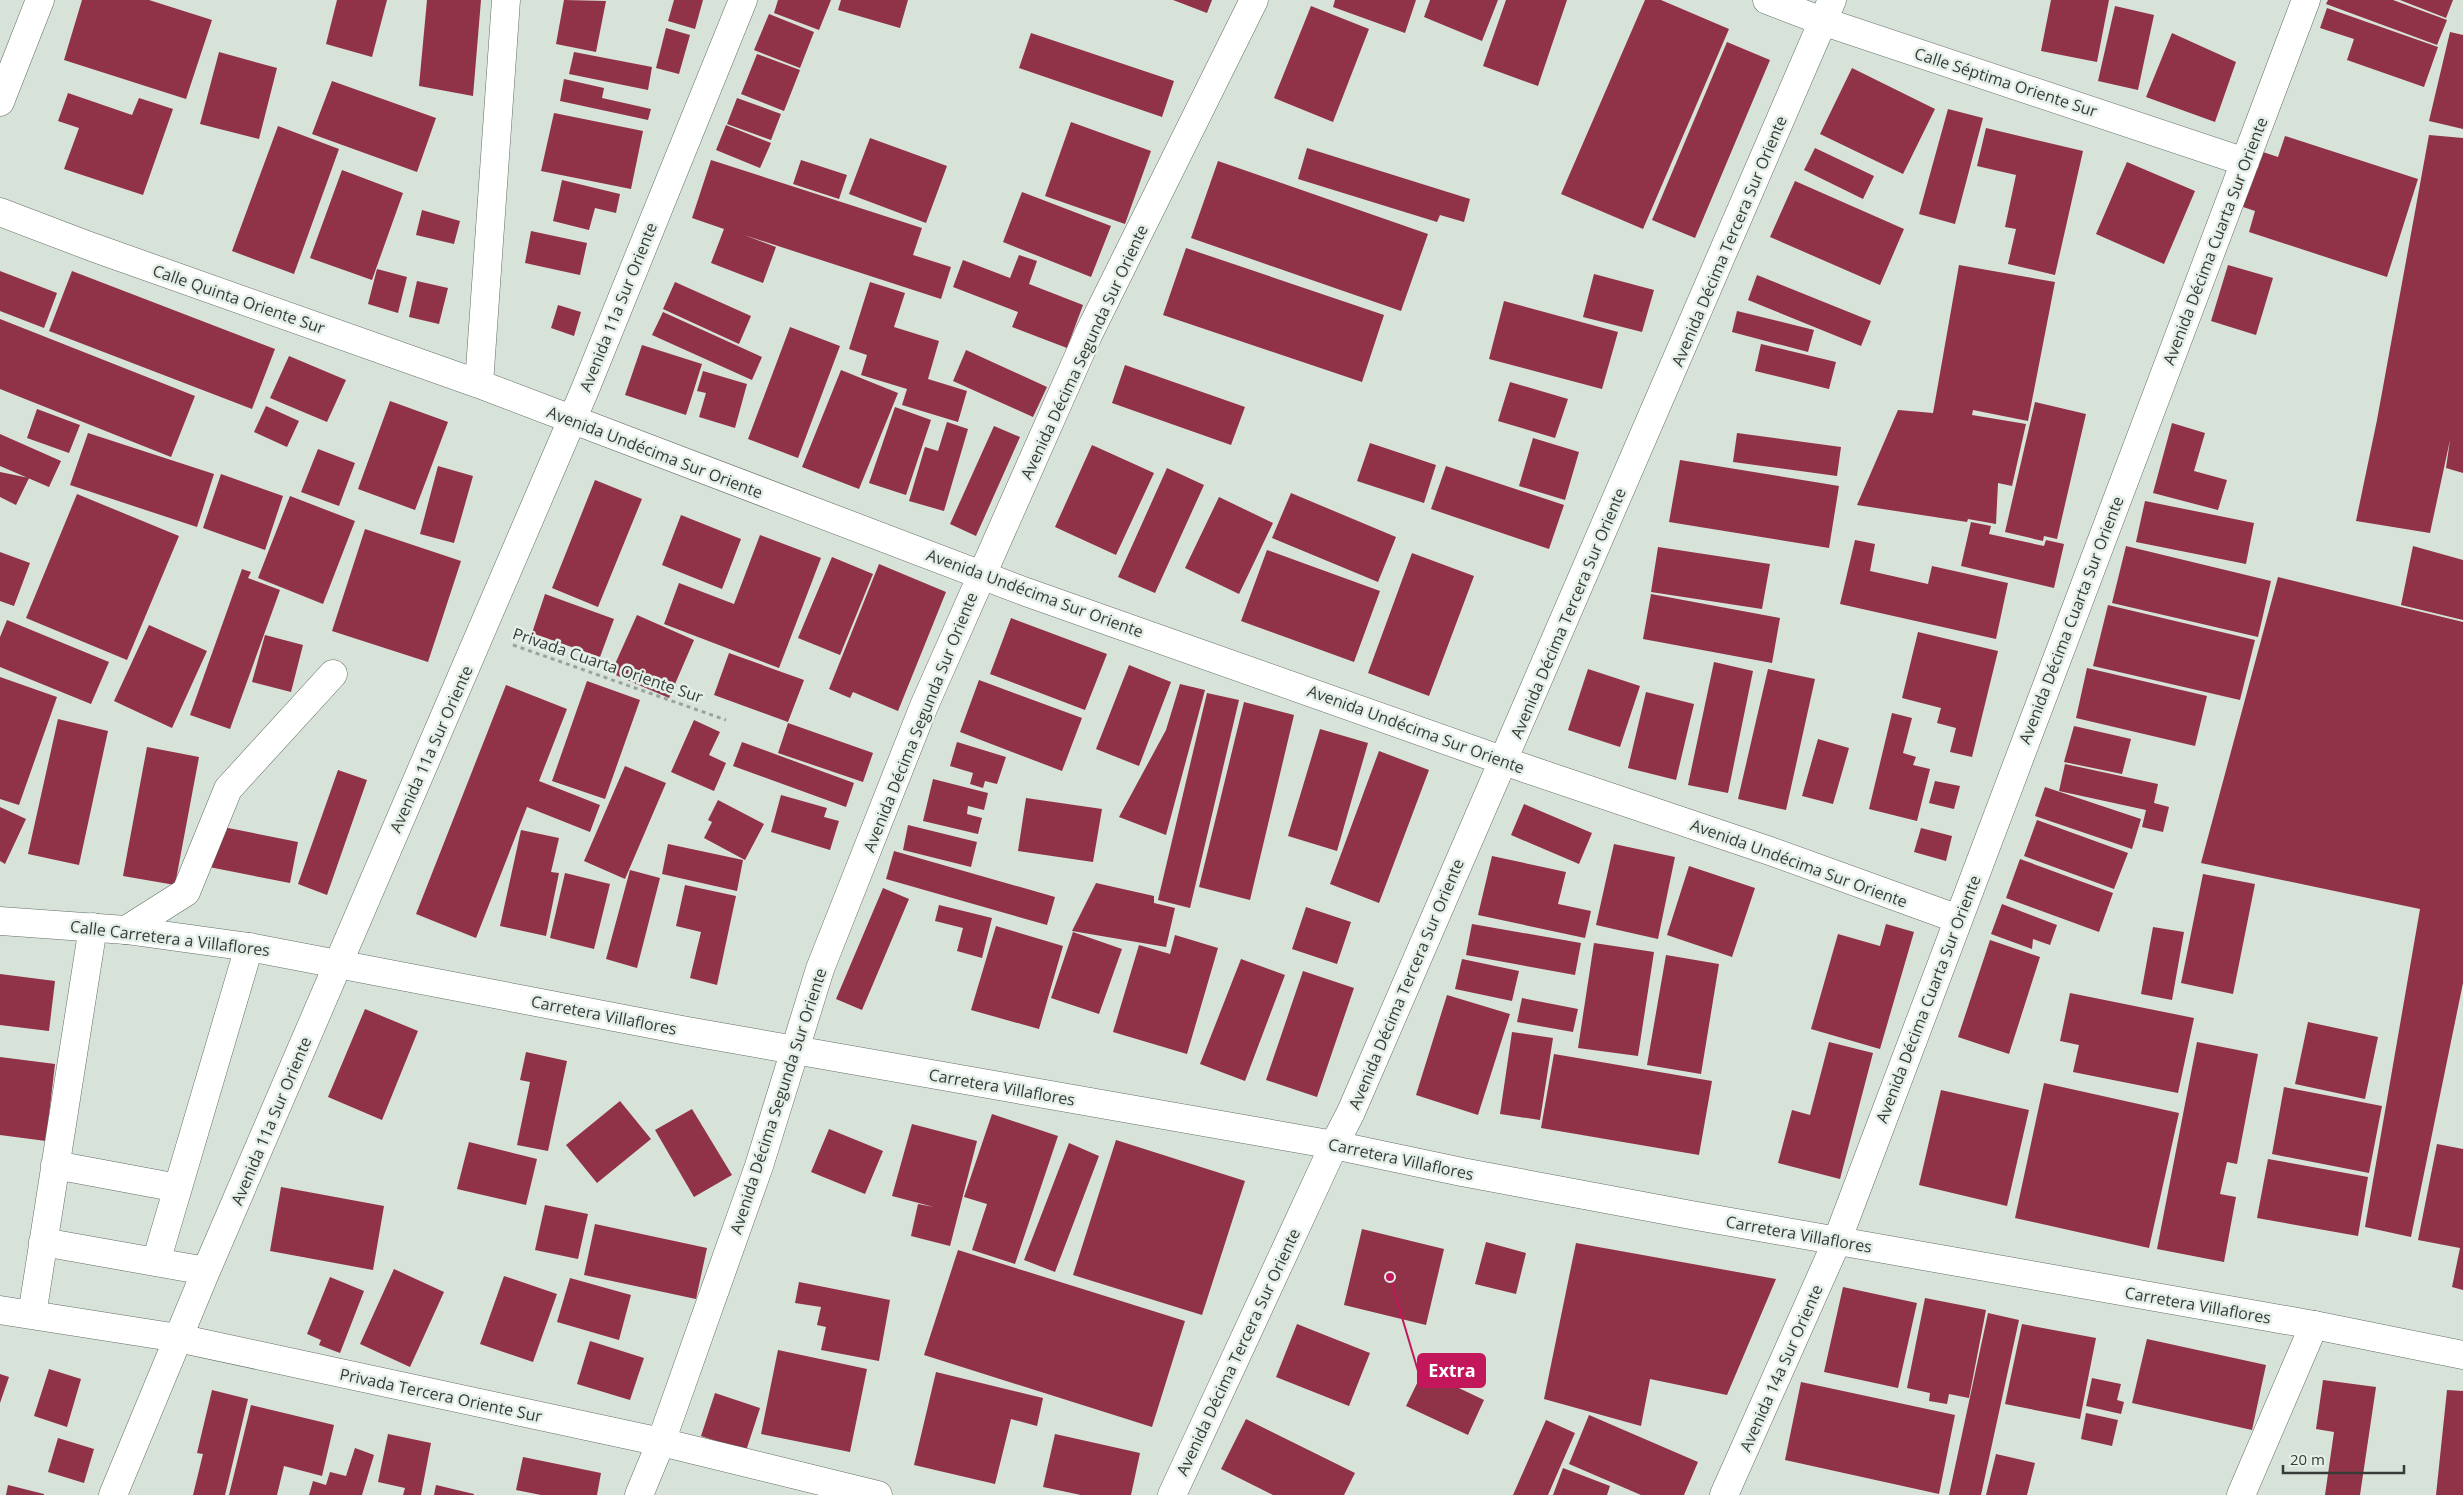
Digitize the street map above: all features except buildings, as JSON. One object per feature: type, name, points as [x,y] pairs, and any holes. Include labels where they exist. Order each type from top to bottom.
[{"type":"street","points":[[0,102],[40,0]]},
{"type":"street","points":[[479,384],[506,0]]},
{"type":"street","name":"Avenida 11a Sur Oriente","points":[[113,1495],[206,1271],[482,634],[743,0]]},
{"type":"street","name":"Avenida Décima Segunda Sur Oriente","points":[[640,1495],[661,1442],[759,1166],[820,969],[924,706],[981,574],[1090,333],[1254,0]]},
{"type":"street","name":"Calle Séptima Oriente Sur","points":[[1767,0],[1827,10],[2245,162]]},
{"type":"street","name":"Avenida Décima Cuarta Sur Oriente","points":[[1837,1240],[2306,0]]},
{"type":"street","name":"Avenida Décima Tercera Sur Oriente","points":[[1172,1495],[1351,1112],[1505,760],[1827,10]]},
{"type":"street","name":"Calle Quinta Oriente Sur","points":[[0,212],[92,247],[479,384]]},
{"type":"street","name":"Avenida Undécima Sur Oriente","points":[[479,384],[571,421],[981,574],[1505,760],[1770,851],[1958,919]]},
{"type":"street","points":[[126,930],[186,892],[228,789],[333,674]]},
{"type":"street","name":"Calle Carretera a Villaflores","points":[[0,921],[93,926],[126,930],[249,947],[339,963]]},
{"type":"street","points":[[32,1315],[93,926]]},
{"type":"street","points":[[156,1262],[249,947]]},
{"type":"street","name":"Carretera Villaflores","points":[[339,963],[402,977],[796,1050],[1334,1145],[1462,1172],[2314,1325],[2463,1355]]},
{"type":"street","points":[[55,1165],[178,1188]]},
{"type":"street","name":"Avenida 14a Sur Oriente","points":[[1724,1495],[1837,1240]]},
{"type":"street","points":[[43,1242],[206,1271]]},
{"type":"street","name":"Privada Tercera Oriente Sur","points":[[0,1310],[178,1338],[661,1442],[878,1495]]},
{"type":"street","points":[[2241,1495],[2314,1325]]},
{"type":"path","name":"Privada Cuarta Oriente Sur","points":[[482,634],[726,720]]},
{"type":"place","name":"Extra","points":[[1390,1277]]}]
